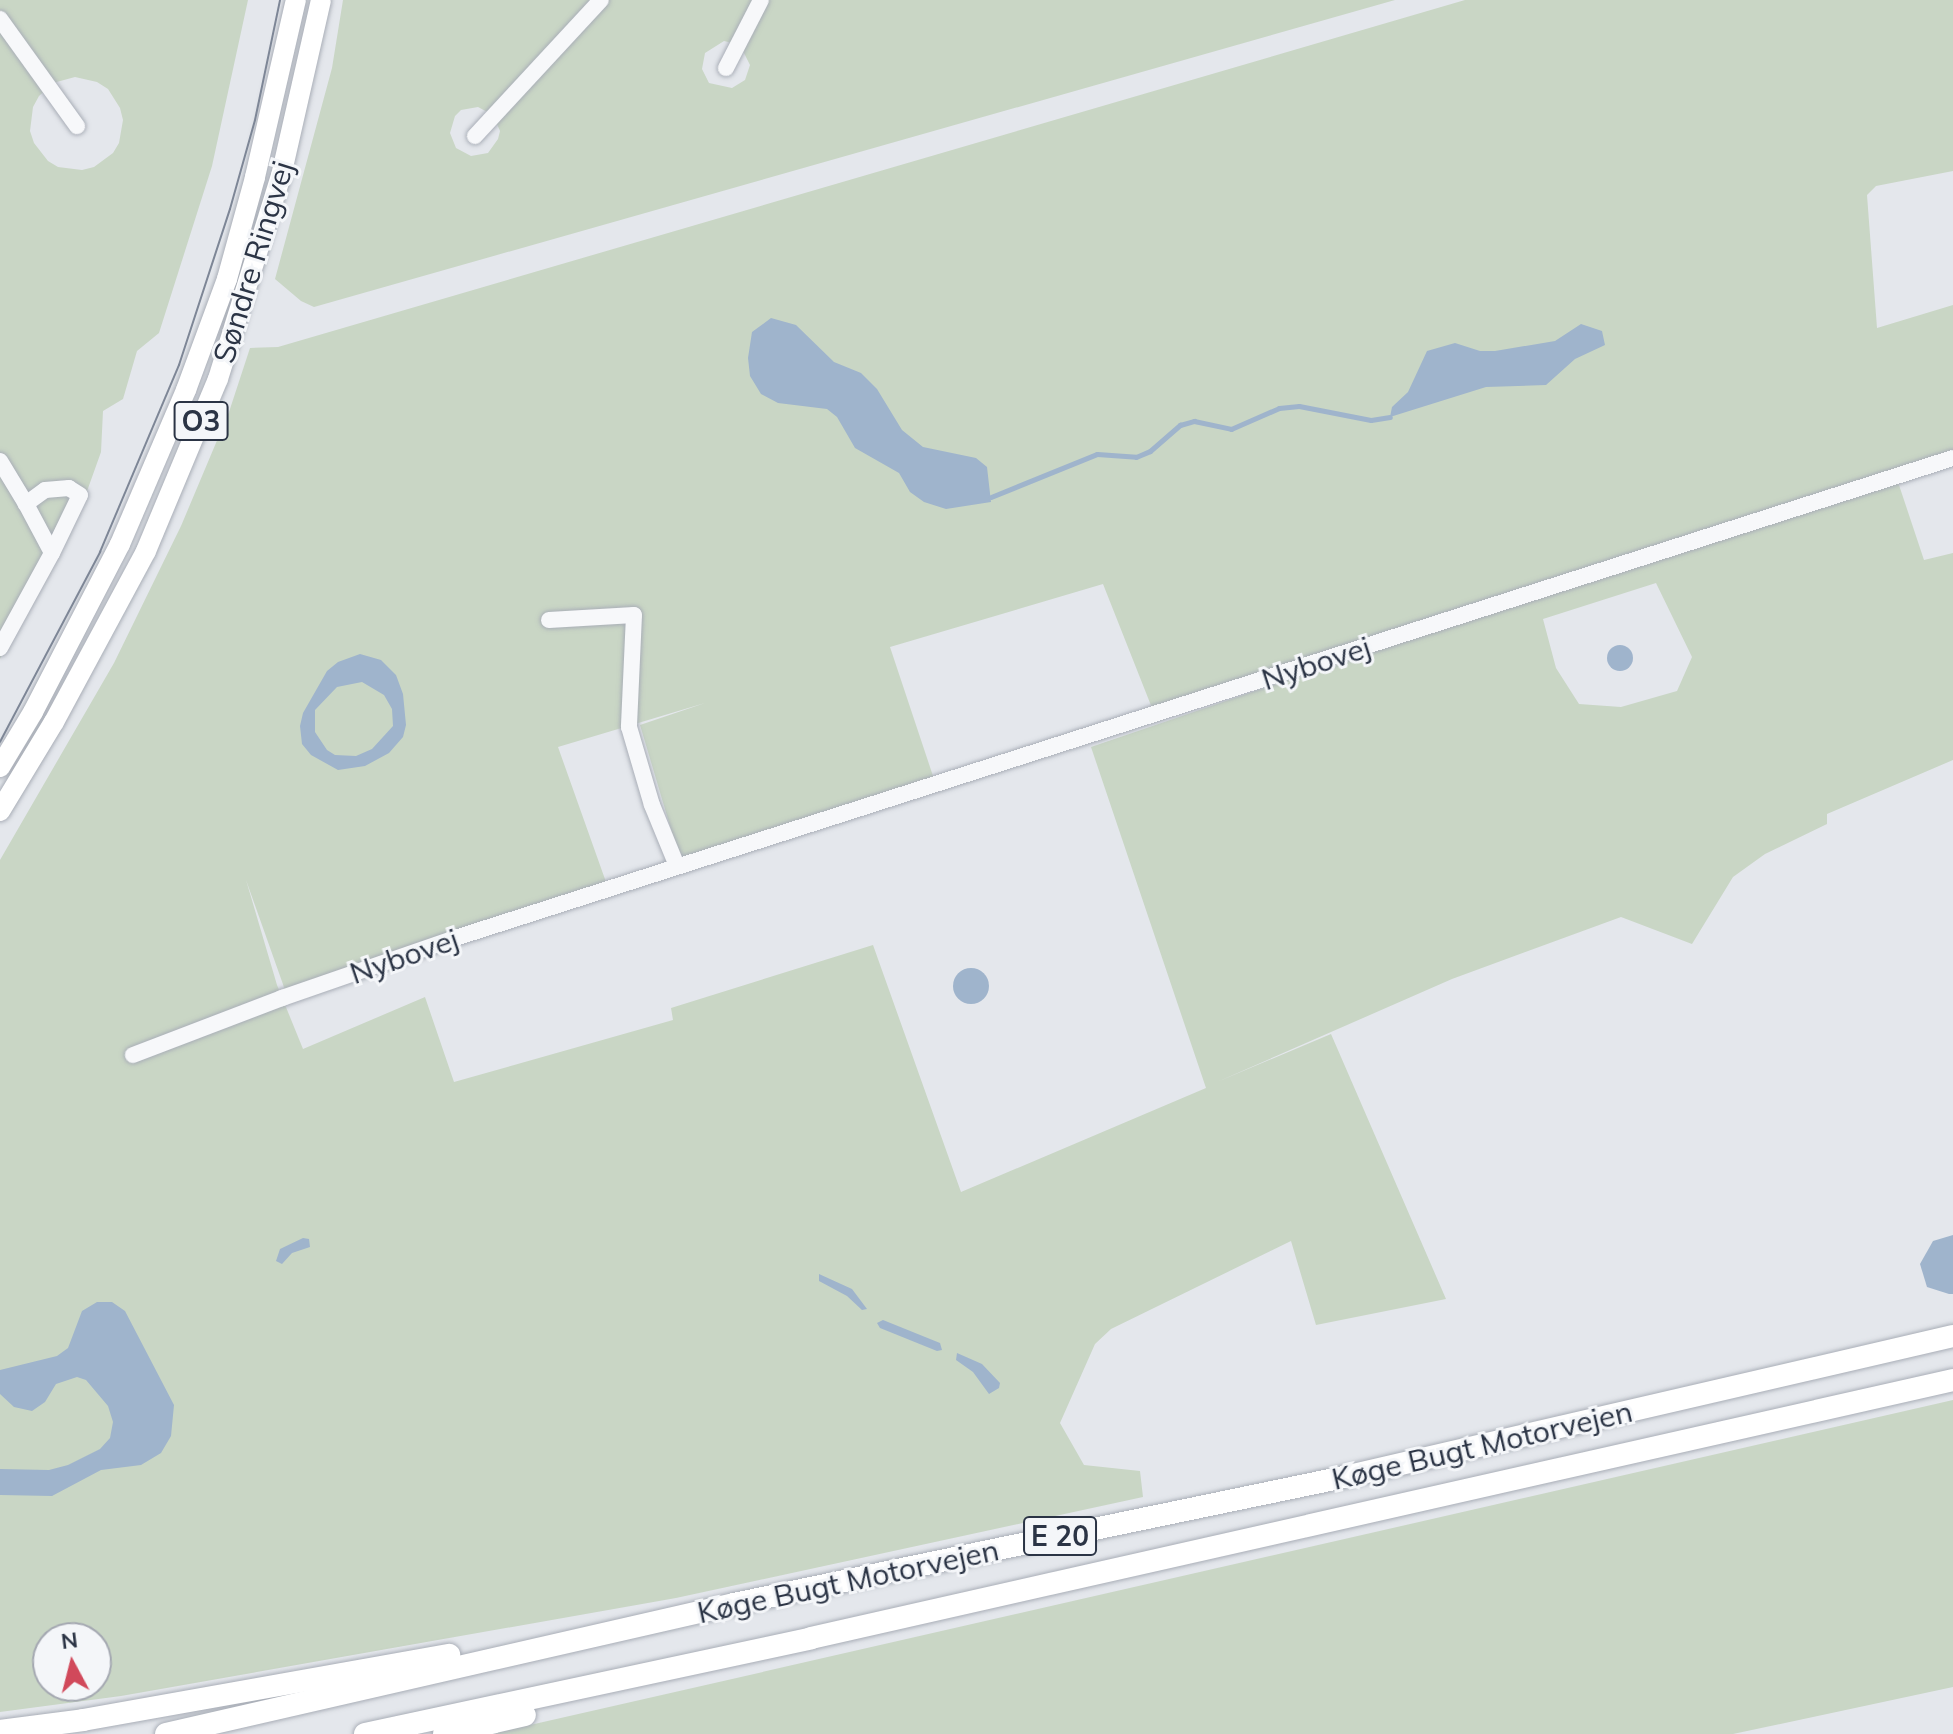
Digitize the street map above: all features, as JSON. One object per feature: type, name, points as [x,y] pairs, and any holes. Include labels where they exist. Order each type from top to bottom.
[{"type":"highway","name":"Køge Bugt Motorvejen","points":[[166,1734],[734,1604],[1349,1476],[1953,1336]]},
{"type":"highway","name":"Køge Bugt Motorvejen","points":[[365,1734],[811,1638],[1953,1380]]},
{"type":"highway","points":[[0,1731],[83,1720],[734,1604]]},
{"type":"highway","points":[[444,1734],[786,1652],[811,1638]]},
{"type":"main road","name":"Søndre Ringvej","points":[[0,767],[33,712],[120,544],[186,390],[227,279],[255,177],[296,0]]},
{"type":"main road","name":"Søndre Ringvej","points":[[0,811],[54,722],[146,551],[212,393],[281,176],[321,0]]},
{"type":"street","points":[[475,136],[601,0]]},
{"type":"street","points":[[726,68],[761,0]]},
{"type":"street","points":[[0,19],[77,126]]},
{"type":"street","name":"Nybovej","points":[[133,1055],[282,998],[677,866],[1953,458]]},
{"type":"street","points":[[0,461],[52,553]]},
{"type":"street","points":[[0,648],[80,495],[69,488],[54,487],[26,504]]},
{"type":"street","points":[[549,620],[634,615],[629,727],[652,805],[677,866]]},
{"type":"green space","points":[[0,0],[248,0],[212,166],[159,333],[137,351],[123,399],[103,411],[101,452],[86,494],[0,659]],"holes":[[[75,77],[97,82],[108,89],[120,108],[123,120],[119,143],[113,153],[94,167],[82,170],[58,167],[48,161],[34,143],[30,131],[33,107],[39,96],[53,83]]]},
{"type":"green space","points":[[343,0],[1395,0],[314,307],[301,301],[275,279],[332,68]],"holes":[[[724,41],[740,45],[750,65],[745,80],[732,88],[709,83],[702,69],[705,53]],[[478,107],[493,115],[500,131],[488,153],[471,156],[456,148],[450,133],[455,116],[461,110]]]},
{"type":"green space","points":[[1465,0],[1953,0],[1953,171],[1876,186],[1867,195],[1877,328],[1953,305],[1953,451],[1894,470],[1924,560],[1953,553],[1953,760],[1827,814],[1827,824],[1765,854],[1733,877],[1692,944],[1621,917],[1452,979],[1217,1082],[1331,1034],[1446,1299],[1316,1325],[1291,1241],[1111,1329],[1095,1344],[1060,1423],[1084,1465],[1140,1471],[1143,1497],[676,1598],[112,1697],[112,1622],[32,1622],[32,1702],[76,1702],[0,1712],[0,860],[114,663],[181,526],[229,412],[250,348],[278,347]],"holes":[[[1656,583],[1692,657],[1677,691],[1621,707],[1579,704],[1556,668],[1543,619]],[[1103,584],[1152,708],[1349,659],[1091,747],[1206,1088],[961,1192],[873,945],[671,1008],[673,1020],[454,1082],[425,997],[303,1049],[277,985],[246,880],[285,990],[606,882],[558,747],[705,703],[640,725],[681,863],[934,779],[890,647]]]},
{"type":"green space","points":[[1953,1400],[1953,1687],[1733,1734],[491,1734]]},
{"type":"water","points":[[771,318],[796,325],[834,362],[861,373],[877,389],[902,430],[923,447],[976,458],[987,467],[991,502],[946,509],[924,502],[910,492],[899,473],[855,448],[837,417],[827,409],[778,403],[761,394],[750,376],[748,358],[752,332]]},
{"type":"water","points":[[1581,324],[1602,331],[1605,345],[1575,359],[1546,385],[1486,387],[1390,417],[1392,407],[1408,392],[1427,351],[1455,343],[1480,351],[1495,351],[1555,341]]},
{"type":"water","points":[[1620,645],[1629,649],[1633,658],[1629,667],[1620,671],[1611,667],[1607,658],[1611,649]]},
{"type":"water","points":[[360,654],[381,660],[396,675],[403,694],[406,725],[403,737],[389,753],[365,766],[338,770],[311,755],[302,744],[300,726],[303,713],[327,671],[338,662]],"holes":[[[362,682],[384,695],[392,709],[393,726],[372,749],[356,756],[335,755],[327,750],[315,732],[315,710],[337,687]]]},
{"type":"water","points":[[971,968],[984,973],[989,986],[984,999],[971,1004],[958,999],[953,986],[958,973]]},
{"type":"water","points":[[1953,1235],[1953,1294],[1949,1294],[1927,1287],[1920,1264],[1933,1241]]},
{"type":"water","points":[[303,1238],[309,1239],[310,1247],[292,1253],[282,1264],[276,1261],[280,1249]]},
{"type":"water","points":[[819,1274],[852,1289],[867,1309],[862,1310],[847,1296],[819,1281]]},
{"type":"water","points":[[97,1302],[112,1302],[125,1311],[174,1405],[171,1436],[161,1453],[141,1465],[101,1470],[52,1496],[0,1495],[0,1469],[49,1470],[68,1465],[100,1449],[110,1438],[113,1422],[108,1406],[86,1380],[77,1377],[56,1384],[45,1402],[32,1411],[14,1407],[0,1394],[0,1370],[57,1356],[68,1348],[82,1311]]},
{"type":"water","points":[[883,1320],[940,1343],[942,1350],[937,1351],[880,1328],[877,1323]]},
{"type":"water","points":[[957,1353],[982,1364],[1000,1383],[999,1388],[989,1394],[973,1372],[956,1360]]},
{"type":"waterway","points":[[991,497],[1097,454],[1136,457],[1150,451],[1180,425],[1194,421],[1231,429],[1279,408],[1299,406],[1371,420],[1390,417]]},
{"type":"tram line","points":[[0,742],[100,552],[179,365],[230,209],[255,120],[280,0]]}]
